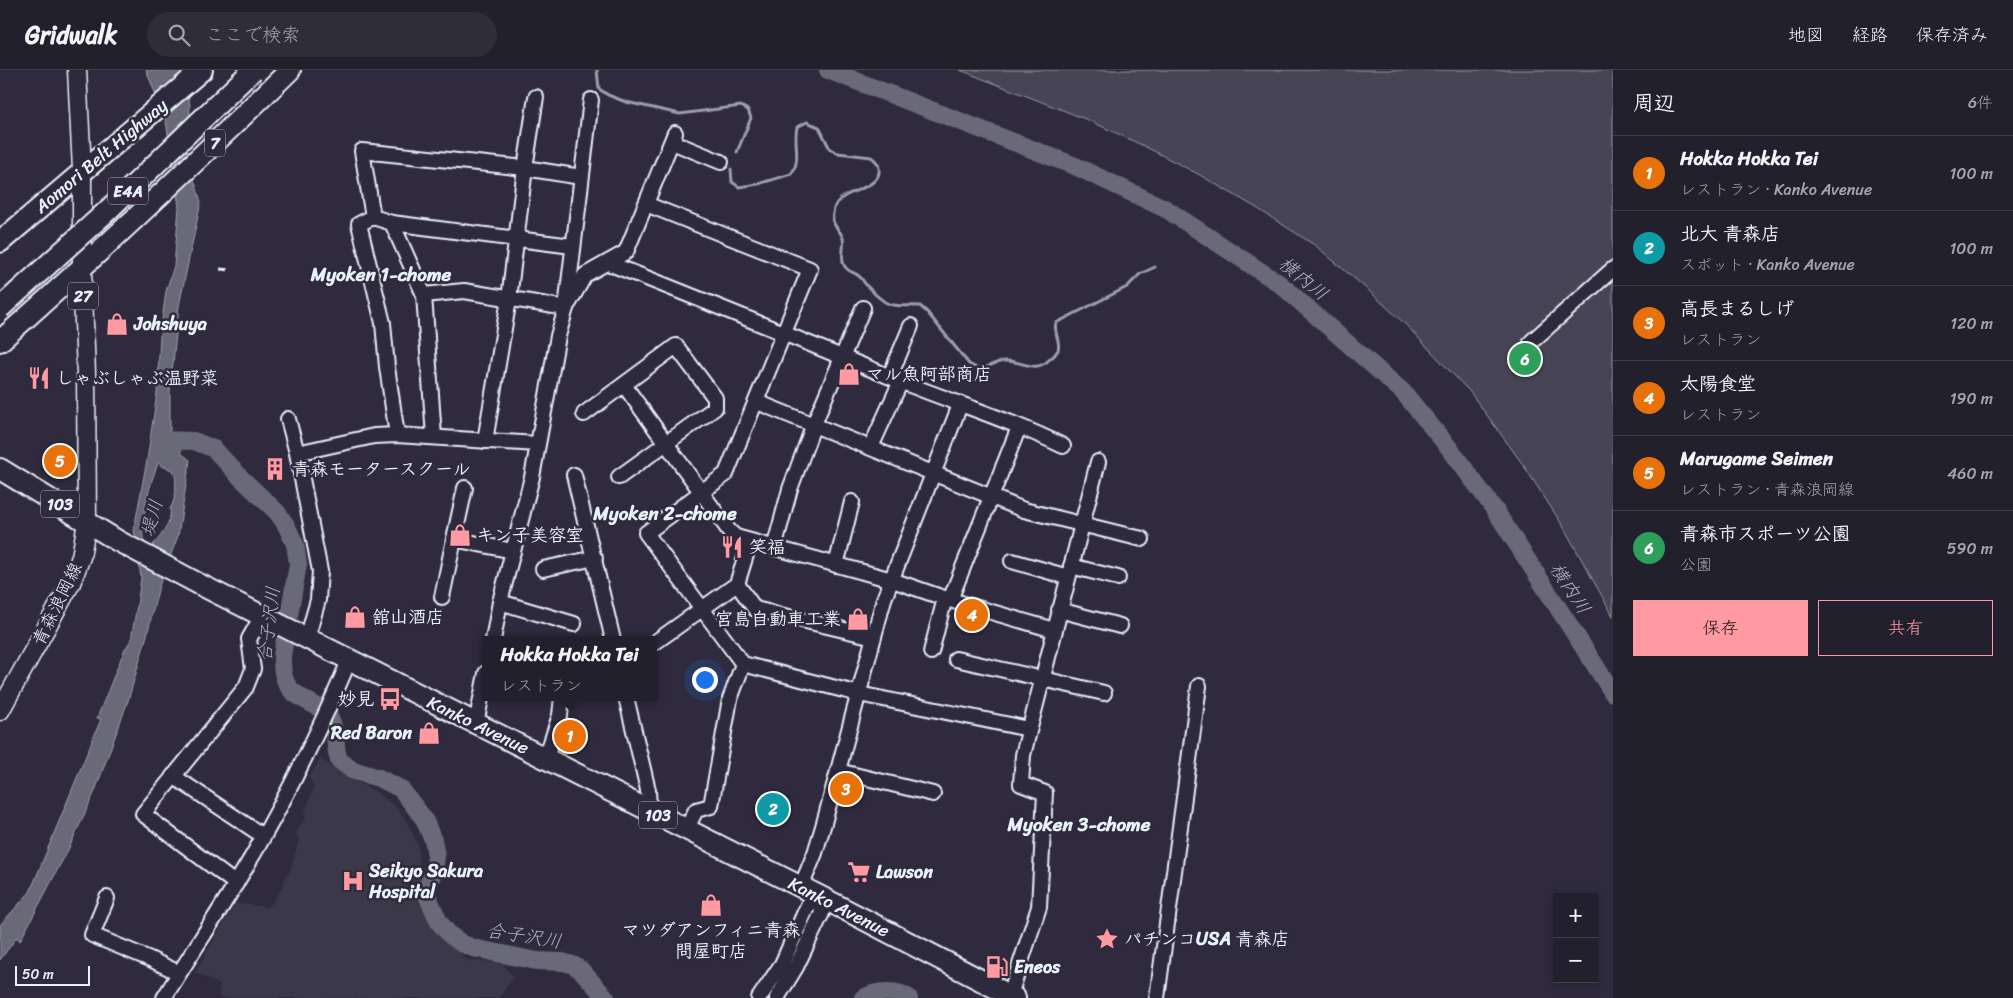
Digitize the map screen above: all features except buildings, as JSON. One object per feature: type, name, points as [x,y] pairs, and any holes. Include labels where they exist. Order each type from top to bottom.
[{"type":"highway","name":"E4A","points":[[0,308],[105,213],[253,70]]},
{"type":"highway","name":"7","points":[[0,341],[82,269],[290,70]]},
{"type":"highway","name":"Aomori Belt Highway","points":[[0,242],[82,170],[198,73]]},
{"type":"highway","name":"Kanko Avenue","points":[[0,469],[118,541],[186,577],[349,661],[546,758],[1012,997]]},
{"type":"main road","name":"青森浪岡線","points":[[0,711],[71,583],[81,557],[87,522],[82,170],[77,70]]},
{"type":"street","points":[[484,441],[509,299],[536,97]]},
{"type":"street","points":[[494,636],[500,602],[532,477],[558,336],[566,308],[591,100]]},
{"type":"street","points":[[566,308],[586,275],[626,252],[673,137],[721,162]]},
{"type":"street","points":[[373,216],[362,150],[525,168],[581,177]]},
{"type":"street","points":[[646,204],[810,269],[726,474],[646,533],[700,608],[743,664],[859,694],[1029,730]]},
{"type":"street","points":[[373,216],[392,224],[572,246]]},
{"type":"street","points":[[373,216],[359,224],[383,323],[387,367],[398,436]]},
{"type":"street","points":[[392,224],[424,295],[434,436]]},
{"type":"street","points":[[608,263],[960,405],[1019,426],[1063,446]]},
{"type":"street","points":[[1531,342],[1613,269]]},
{"type":"street","points":[[424,295],[464,291],[566,308]]},
{"type":"street","points":[[774,548],[790,489],[814,424],[863,308]]},
{"type":"street","points":[[871,447],[911,326]]},
{"type":"street","points":[[584,414],[676,346],[715,398],[715,408],[619,477]]},
{"type":"street","points":[[624,385],[730,532],[736,537],[892,580],[948,599],[1054,630]]},
{"type":"street","points":[[757,402],[1024,510],[1142,539]]},
{"type":"street","points":[[801,888],[815,853],[874,637],[892,580],[960,405]]},
{"type":"street","points":[[288,419],[297,452],[320,571],[318,600],[304,637]]},
{"type":"street","points":[[931,652],[948,599],[992,498],[1019,426]]},
{"type":"street","points":[[297,452],[374,436],[434,436],[537,444]]},
{"type":"street","points":[[1012,997],[1039,907],[1045,793],[1021,784],[1023,755],[1098,462]]},
{"type":"street","points":[[574,475],[612,636]]},
{"type":"street","points":[[442,597],[465,488]]},
{"type":"street","points":[[836,565],[852,502]]},
{"type":"street","points":[[454,539],[513,551]]},
{"type":"street","points":[[657,641],[700,608],[737,584],[750,542]]},
{"type":"street","points":[[543,569],[594,558]]},
{"type":"street","points":[[1012,561],[1118,578]]},
{"type":"street","points":[[737,584],[755,609],[874,637]]},
{"type":"street","points":[[500,602],[574,624]]},
{"type":"street","points":[[1059,610],[1120,626]]},
{"type":"street","points":[[236,884],[143,814],[246,687],[253,669],[249,639],[265,618]]},
{"type":"street","points":[[956,659],[1104,693]]},
{"type":"street","points":[[164,998],[236,884],[263,836],[316,737],[349,661]]},
{"type":"street","points":[[686,830],[696,810],[711,806],[730,699],[743,664]]},
{"type":"street","points":[[1157,998],[1199,686]]},
{"type":"street","points":[[476,724],[482,693]]},
{"type":"street","points":[[546,758],[560,715],[562,701]]},
{"type":"street","points":[[627,701],[648,790],[649,811]]},
{"type":"street","points":[[838,771],[933,794]]},
{"type":"street","points":[[173,776],[263,836]]},
{"type":"street","points":[[107,898],[92,935],[150,958],[179,973]]},
{"type":"street","points":[[759,998],[782,964],[808,905],[821,898],[822,913],[819,920],[796,967],[777,998]]},
{"type":"shaded area","points":[[960,70],[1613,70],[1613,616],[1563,526],[1524,466],[1470,392],[1406,325],[1316,246],[1255,207],[1144,146],[1088,120]]},
{"type":"shaded area","name":"Seikyo Sakura Hospital","points":[[321,759],[344,775],[373,790],[395,806],[408,823],[418,846],[422,890],[427,905],[445,936],[467,960],[500,962],[514,977],[499,998],[219,998],[220,985],[195,972],[235,903],[266,907],[272,903],[283,886],[285,877],[290,871],[299,840],[296,833],[306,816],[305,811],[314,788],[309,777]]},
{"type":"water","points":[[146,70],[185,70],[190,106],[187,156],[201,202],[179,306],[170,391],[170,434],[181,440],[181,453],[190,460],[178,536],[159,586],[128,701],[95,791],[69,848],[20,941],[17,937],[0,960],[0,925],[30,892],[101,719],[97,718],[124,651],[131,640],[141,578],[134,529],[157,393],[160,335],[166,291],[174,266],[179,207],[166,121]],"holes":[[[159,461],[161,466],[173,470],[175,474],[175,495],[167,525],[150,548],[143,540],[145,510],[149,490]]]},
{"type":"waterway","points":[[597,70],[599,89],[608,95],[626,102],[680,114],[741,106],[748,110],[751,118],[737,152]]},
{"type":"waterway","name":"横内川","points":[[828,70],[1075,166],[1166,209],[1280,284],[1403,392],[1450,449],[1495,510],[1613,693]]},
{"type":"waterway","points":[[731,169],[732,182],[739,187],[758,184],[791,174],[797,157],[797,127],[807,122],[819,127],[830,149],[838,153],[871,157],[877,162],[879,169],[876,179],[868,186],[848,194],[834,207],[833,222],[843,238],[842,259],[845,267],[859,276],[876,295],[887,303],[897,306],[920,306],[969,364],[980,370],[1002,361],[1029,366],[1039,366],[1045,363],[1058,350],[1059,343],[1055,330],[1056,323],[1127,287],[1140,274],[1155,267]]},
{"type":"waterway","name":"合子沢川","points":[[160,440],[194,441],[214,449],[277,512],[286,525],[295,544],[298,564],[282,656],[285,682],[300,697],[326,712],[329,716],[334,728],[339,760],[352,770],[379,778],[401,789],[424,819],[433,840],[436,855],[435,867],[427,888],[427,895],[439,922],[450,935],[461,943],[473,948],[537,961],[563,962],[573,965],[581,970],[606,998]]},
{"type":"waterway","name":"合子沢川","points":[[863,998],[886,992],[899,993],[909,998]]},
{"type":"railway","points":[[220,269],[232,270]]},
{"type":"place","name":"Johshuya","points":[[117,324]]},
{"type":"place","name":"青森市スポーツ公園","points":[[1525,359]]},
{"type":"place","name":"マル魚阿部商店","points":[[849,374]]},
{"type":"place","name":"しゃぶしゃぶ温野菜","points":[[39,378]]},
{"type":"place","name":"Marugame Seimen","points":[[60,461]]},
{"type":"place","name":"青森モータースクール","points":[[275,469]]},
{"type":"place","name":"キン子美容室","points":[[460,535]]},
{"type":"place","name":"笑福","points":[[732,547]]},
{"type":"place","name":"太陽食堂","points":[[972,615]]},
{"type":"place","name":"舘山酒店","points":[[355,617]]},
{"type":"place","name":"宮島自動車工業","points":[[858,619]]},
{"type":"place","name":"妙見","points":[[390,699]]},
{"type":"place","name":"Red Baron","points":[[429,733]]},
{"type":"place","name":"Hokka Hokka Tei","points":[[570,736]]},
{"type":"place","name":"高長まるしげ","points":[[846,789]]},
{"type":"place","name":"北大 青森店","points":[[773,809]]},
{"type":"place","name":"Lawson","points":[[859,872]]},
{"type":"place","name":"Seikyo Sakura Hospital","points":[[353,881]]},
{"type":"place","name":"マツダアンフィニ青森 問屋町店","points":[[711,905]]},
{"type":"place","name":"パチンコUSA 青森店","points":[[1107,939]]},
{"type":"place","name":"Eneos","points":[[997,967]]},
{"type":"district","name":"Myoken 1-chome","points":[[381,274]]},
{"type":"district","name":"Myoken 2-chome","points":[[665,513]]},
{"type":"district","name":"Myoken 3-chome","points":[[1079,824]]},
{"type":"water label","name":"堤川","points":[[151,518]]}]
